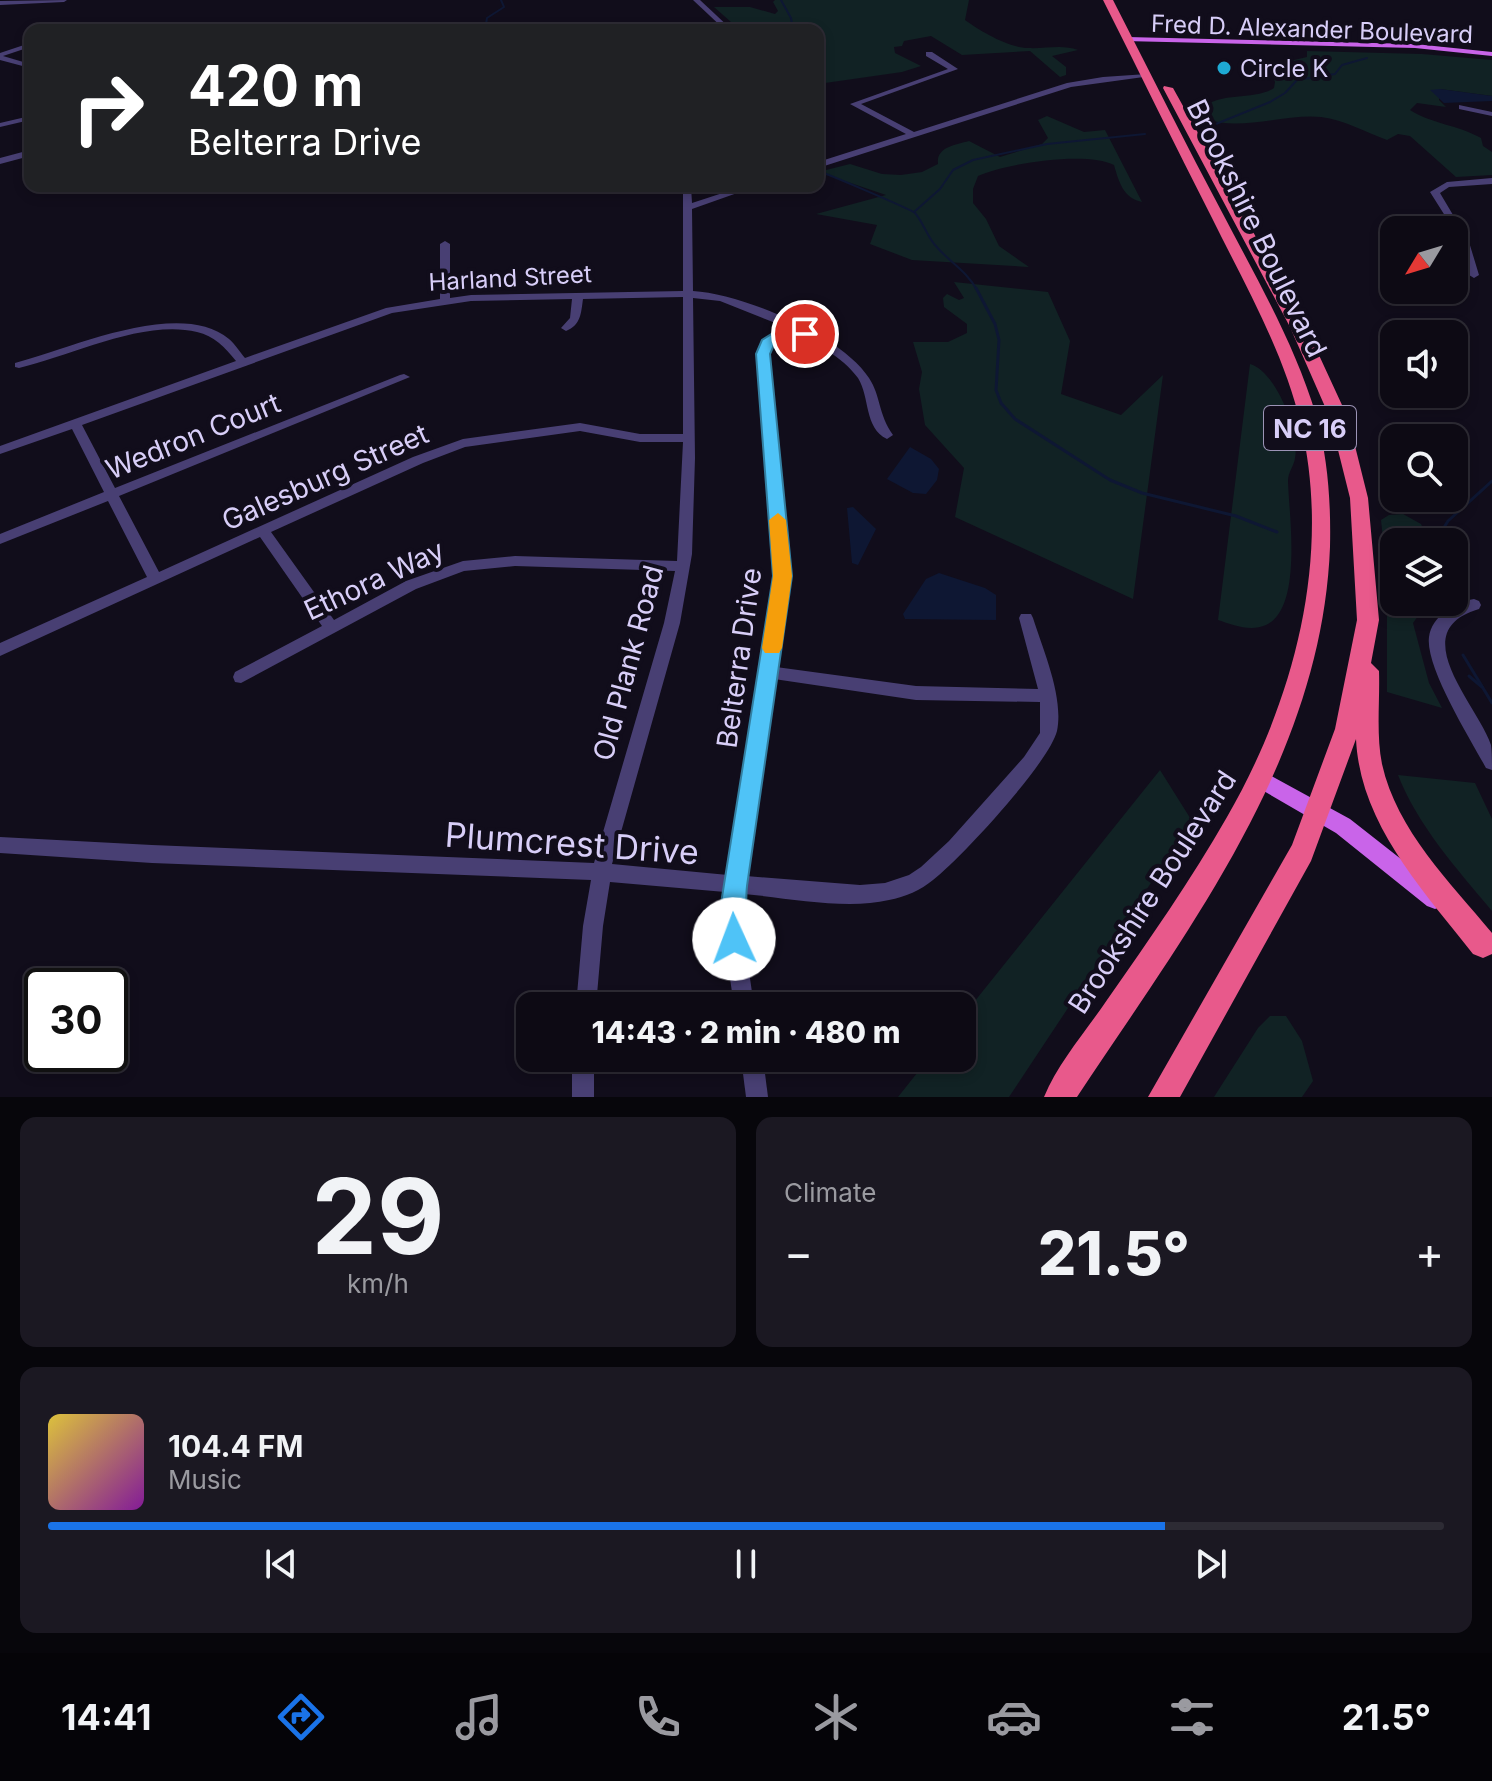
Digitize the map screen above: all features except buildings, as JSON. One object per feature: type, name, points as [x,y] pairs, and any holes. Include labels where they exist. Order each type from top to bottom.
[{"type":"highway","name":"Brookshire Boulevard","points":[[1059,1097],[1200,886],[1262,780],[1293,704],[1314,626],[1321,583],[1318,474],[1307,413],[1289,361],[1156,76],[1108,0]]},
{"type":"highway","name":"Brookshire Boulevard","points":[[1118,0],[1126,11],[1135,43]]},
{"type":"highway","name":"Brookshire Boulevard","points":[[1156,76],[1153,79],[1161,94],[1184,119],[1298,327],[1339,418],[1359,498],[1368,620],[1347,729],[1302,852],[1163,1097]]},
{"type":"highway","points":[[1368,620],[1370,752],[1377,786],[1404,842],[1488,949]]},
{"type":"main road","name":"Fred D. Alexander Boulevard","points":[[1135,43],[1492,55]]},
{"type":"main road","points":[[1262,780],[1319,811],[1410,878],[1488,949]]},
{"type":"street","points":[[0,3],[64,0]]},
{"type":"street","points":[[696,0],[722,24]]},
{"type":"street","points":[[0,56],[24,47]]},
{"type":"street","points":[[912,134],[854,104],[954,69],[929,54]]},
{"type":"street","points":[[0,56],[24,64]]},
{"type":"street","points":[[824,163],[1070,85],[1098,79],[1156,76]]},
{"type":"street","points":[[1462,107],[1492,114]]},
{"type":"street","points":[[0,125],[24,119]]},
{"type":"street","points":[[0,161],[24,155]]},
{"type":"street","points":[[1474,275],[1464,242],[1435,192],[1447,185],[1492,181]]},
{"type":"street","name":"Old Plank Road","points":[[588,992],[601,872],[672,623],[683,566],[688,494],[687,192]]},
{"type":"street","points":[[688,207],[734,192]]},
{"type":"street","points":[[445,244],[445,300]]},
{"type":"street","name":"Harland Street","points":[[0,450],[379,313],[445,300],[687,294],[725,299],[822,342],[854,365],[866,381],[875,423],[887,435]]},
{"type":"street","points":[[566,328],[575,319],[578,296]]},
{"type":"street","points":[[19,365],[133,331],[167,326],[214,335],[227,343],[242,362]]},
{"type":"street","name":"Belterra Drive","points":[[742,992],[731,916],[782,576],[763,354],[767,343],[789,327]]},
{"type":"street","name":"Wedron Court","points":[[0,539],[404,377]]},
{"type":"street","points":[[75,423],[156,580]]},
{"type":"street","name":"Galesburg Street","points":[[0,650],[418,460],[463,443],[580,427],[640,438],[688,438]]},
{"type":"street","points":[[263,531],[331,627]]},
{"type":"street","name":"Ethora Way","points":[[241,677],[424,579],[476,564],[515,561],[683,566]]},
{"type":"street","points":[[1474,605],[1461,608],[1444,622],[1437,637],[1437,646],[1449,680],[1492,763]]},
{"type":"street","name":"Plumcrest Drive","points":[[0,845],[183,856],[601,872],[734,886],[872,894],[903,888],[929,873],[1035,758],[1048,735],[1050,718],[1046,696],[1026,618]]},
{"type":"street","points":[[768,672],[916,693],[1046,696]]},
{"type":"street","points":[[583,1072],[583,1097]]},
{"type":"street","points":[[754,1072],[757,1097]]},
{"type":"shaded area","points":[[969,0],[965,20],[995,38],[1020,47],[1078,50],[1052,56],[1066,67],[1066,75],[1060,77],[1030,51],[962,55],[931,36],[904,41],[902,46],[894,47],[895,53],[921,66],[902,72],[824,83],[824,24],[733,24],[714,7],[750,7],[775,14],[778,11],[773,2]]},
{"type":"shaded area","points":[[1307,51],[1422,54],[1492,60],[1492,96],[1440,89],[1439,100],[1446,107],[1417,103],[1410,110],[1481,138],[1483,146],[1492,152],[1492,175],[1456,177],[1410,136],[1398,134],[1387,140],[1347,123],[1321,117],[1234,124],[1208,119],[1202,108],[1219,100],[1274,88],[1272,74],[1290,61],[1307,57]]},
{"type":"shaded area","points":[[1047,116],[1084,132],[1105,130],[1142,202],[1126,193],[1114,165],[1102,161],[1047,160],[978,176],[973,189],[973,203],[986,219],[999,246],[1029,267],[912,260],[870,244],[877,225],[816,214],[886,195],[824,174],[824,170],[850,164],[882,174],[922,172],[938,164],[943,150],[969,141],[1000,157],[1042,144],[1048,138],[1038,120]]},
{"type":"shaded area","points":[[954,282],[1048,292],[1070,341],[1061,394],[1121,415],[1163,375],[1133,599],[955,517],[964,468],[925,425],[919,389],[922,372],[913,342],[948,342],[967,333],[967,324],[944,307],[943,298],[947,294],[959,300],[964,298]]},
{"type":"shaded area","points":[[1250,364],[1260,369],[1277,390],[1290,419],[1296,447],[1288,481],[1291,559],[1285,600],[1278,615],[1266,625],[1254,628],[1218,620]]},
{"type":"shaded area","points":[[1403,514],[1423,528],[1382,528],[1381,520],[1389,515]]},
{"type":"shaded area","points":[[1387,616],[1418,616],[1413,623],[1429,683],[1442,708],[1387,692]]},
{"type":"shaded area","points":[[1160,770],[1192,821],[1009,1097],[898,1097],[918,1072],[976,1072],[976,1000]]},
{"type":"shaded area","points":[[1398,775],[1475,783],[1492,819],[1492,911],[1427,829]]},
{"type":"shaded area","points":[[1270,1016],[1286,1016],[1302,1041],[1313,1081],[1302,1097],[1214,1097],[1258,1028]]},
{"type":"water","points":[[1430,90],[1492,96],[1492,101],[1444,103]]},
{"type":"water","points":[[910,447],[931,459],[939,469],[937,480],[926,494],[913,493],[887,479]]},
{"type":"water","points":[[853,507],[876,529],[858,565],[852,563],[847,508]]},
{"type":"water","points":[[939,573],[985,588],[996,595],[996,620],[905,619],[903,614],[926,579]]},
{"type":"waterway","points":[[486,24],[487,18],[504,7],[501,0]]},
{"type":"waterway","points":[[781,0],[792,24]]},
{"type":"waterway","points":[[1211,126],[1270,102],[1285,93],[1297,80],[1335,74],[1342,65],[1367,58]]},
{"type":"waterway","points":[[914,212],[940,189],[953,170],[973,160],[1047,144],[1145,134]]},
{"type":"waterway","points":[[824,174],[915,213],[935,245],[977,290]]},
{"type":"waterway","points":[[976,288],[995,324],[999,340],[996,390],[1001,403],[1015,419],[1110,480],[1142,493],[1236,516],[1277,532]]},
{"type":"waterway","points":[[1444,528],[1492,481]]},
{"type":"waterway","points":[[1463,655],[1492,703]]},
{"type":"waterway","points":[[1469,676],[1482,687]]},
{"type":"slow traffic","points":[[772,648],[782,576],[778,520]]},
{"type":"place","name":"Circle K","points":[[1224,68]]},
{"type":"route","points":[[734,939],[731,916],[734,886],[782,576],[763,354],[767,343],[789,327],[805,334]]}]
